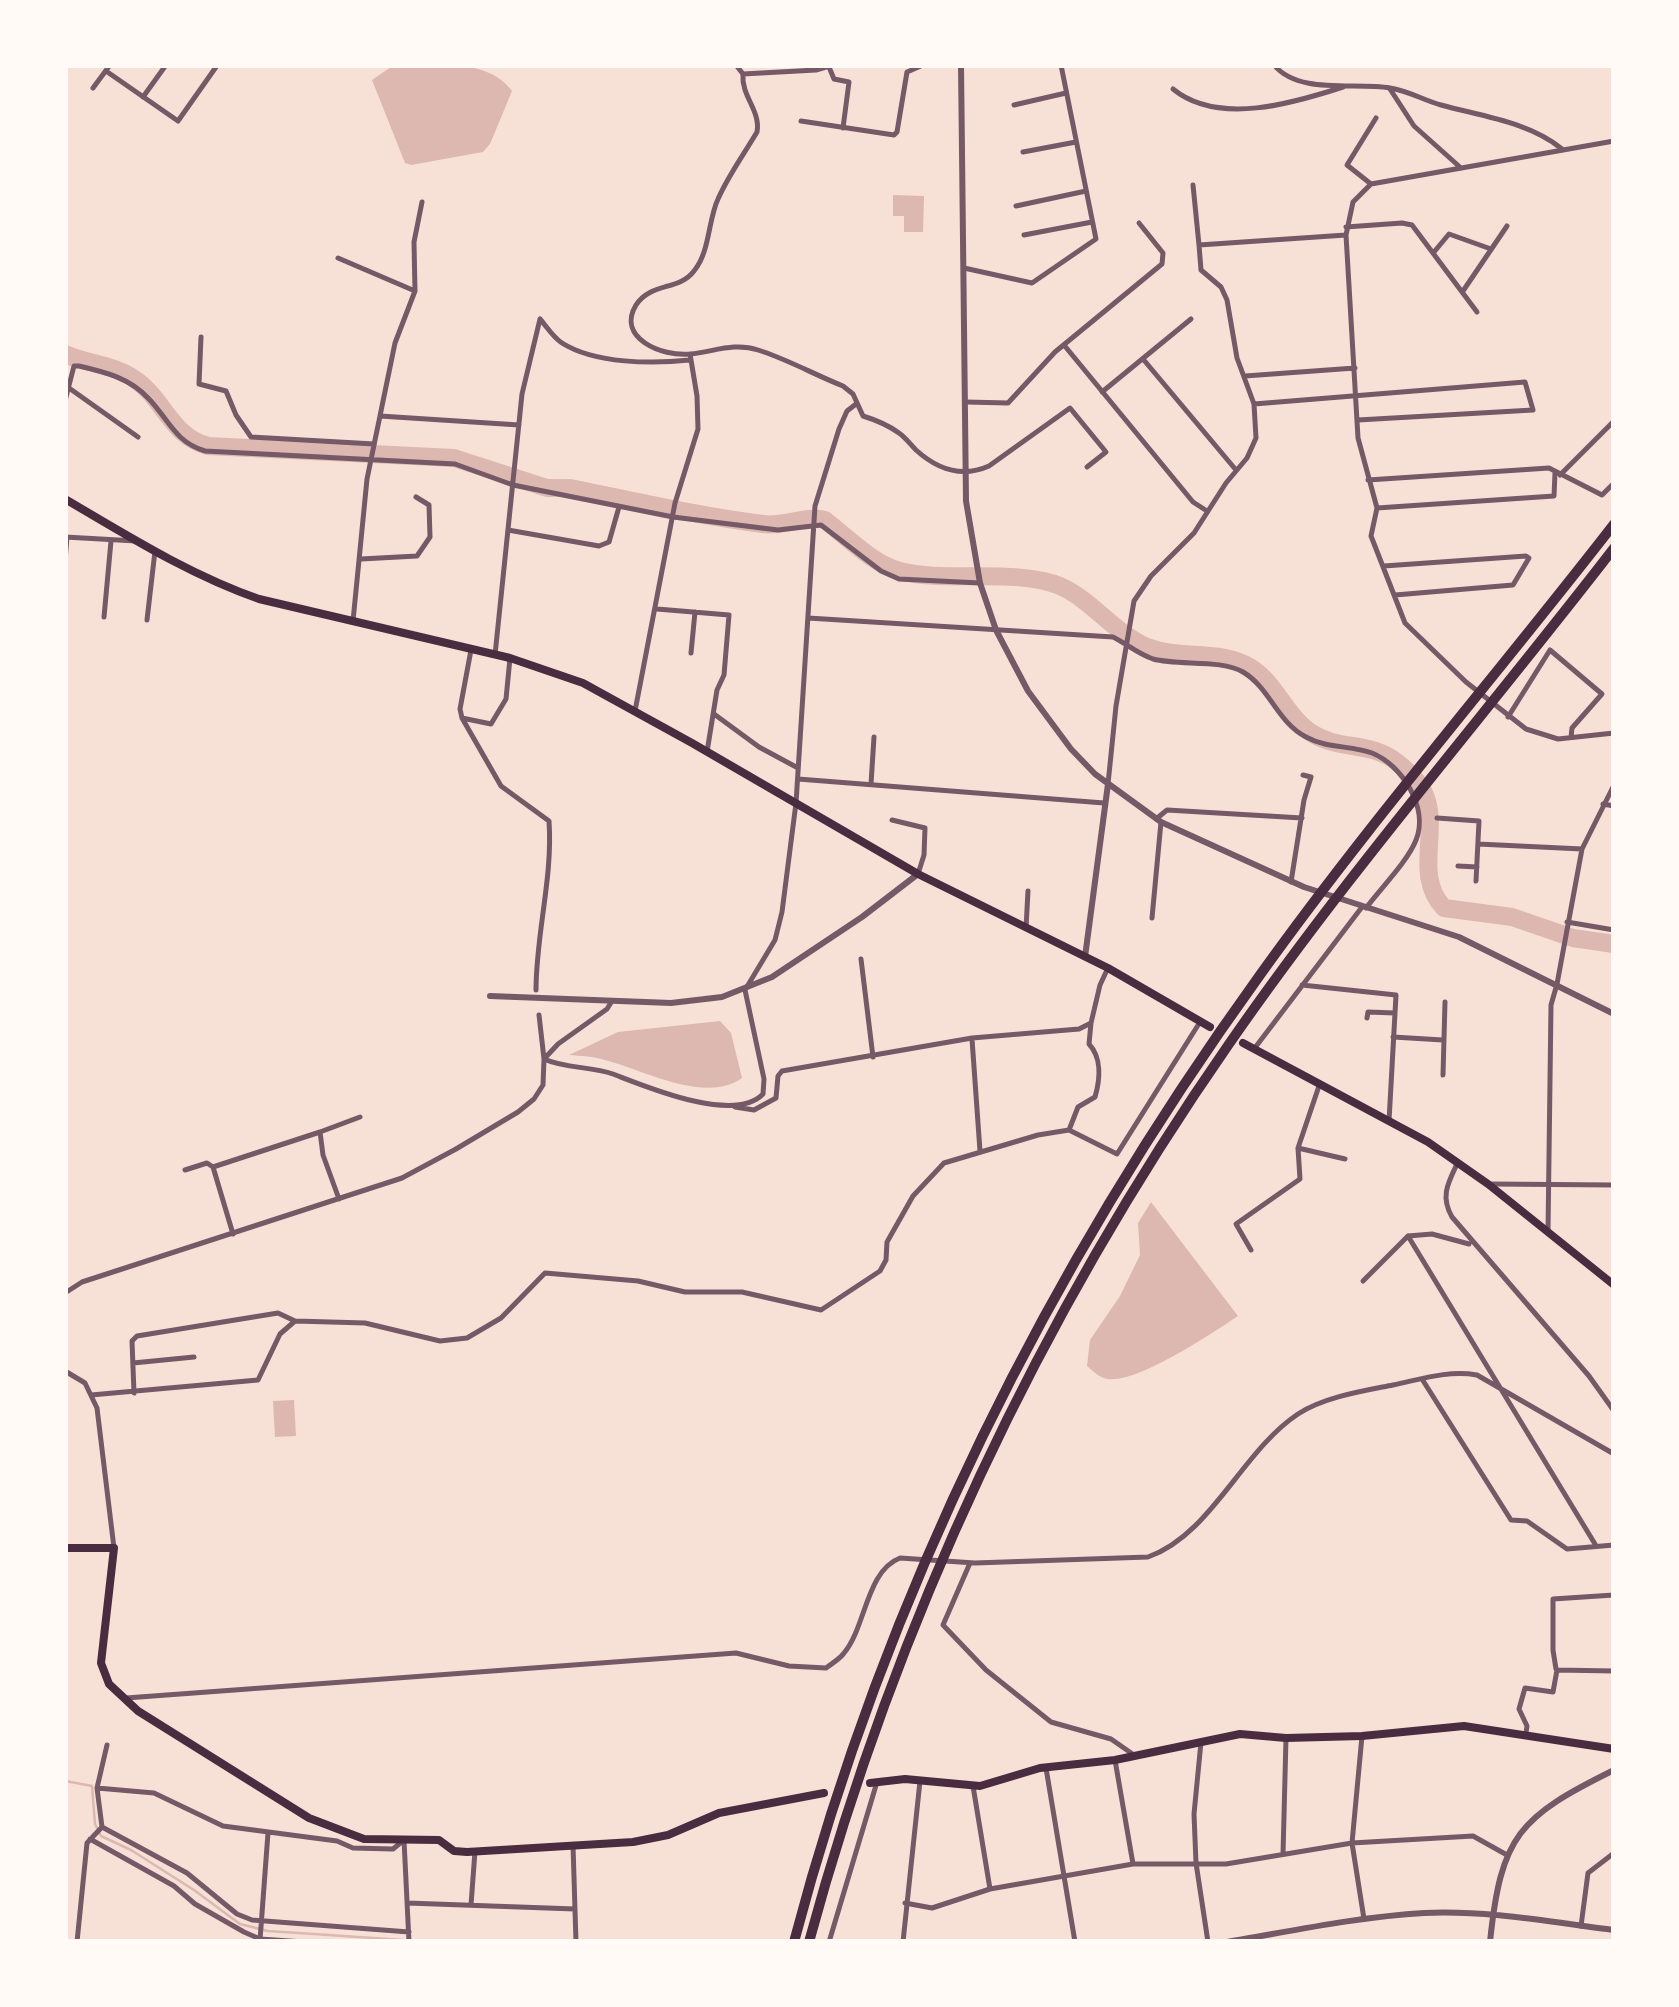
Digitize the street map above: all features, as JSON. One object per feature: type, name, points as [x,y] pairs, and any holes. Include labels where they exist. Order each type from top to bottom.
[{"type":"highway","points":[[794,1942],[826,1832],[881,1671],[932,1543],[990,1418],[1057,1291],[1131,1166],[1214,1040],[1305,913],[1614,524]]},
{"type":"highway","points":[[810,1942],[850,1804],[896,1674],[953,1533],[1005,1422],[1071,1297],[1145,1171],[1227,1046],[1404,809],[1614,548]]},
{"type":"main road","points":[[65,499],[155,552],[246,594],[495,654],[582,683],[918,874],[1108,968],[1210,1027]]},
{"type":"main road","points":[[1243,1044],[1458,1162],[1614,1285]]},
{"type":"main road","points":[[65,1548],[114,1548],[101,1663],[109,1684],[156,1724],[308,1818],[364,1839],[438,1840],[454,1850],[475,1851],[632,1842],[668,1836],[719,1813],[824,1793]]},
{"type":"main road","points":[[874,1782],[973,1786],[1046,1768],[1115,1760],[1240,1734],[1286,1738],[1362,1736],[1464,1726],[1614,1749]]},
{"type":"street","points":[[143,97],[166,65]]},
{"type":"street","points":[[93,88],[108,68],[178,122],[214,65]]},
{"type":"street","points":[[736,65],[744,74]]},
{"type":"street","points":[[801,121],[894,135],[906,72],[923,65]]},
{"type":"street","points":[[960,65],[968,520],[980,582],[996,630],[1028,691],[1071,749],[1108,784],[1159,820],[1291,882],[1459,937],[1614,1014]]},
{"type":"street","points":[[964,268],[1032,283],[1096,239],[1060,65]]},
{"type":"street","points":[[1274,65],[1292,80],[1412,92],[1440,105],[1466,109],[1549,138],[1562,149]]},
{"type":"street","points":[[744,74],[831,66],[834,79],[849,82],[843,128]]},
{"type":"street","points":[[690,357],[654,349],[632,331],[630,321],[644,294],[686,279],[701,260],[716,201],[757,132],[759,121],[742,84],[744,74]]},
{"type":"street","points":[[1173,89],[1198,103],[1240,108],[1268,106],[1347,86]]},
{"type":"street","points":[[1388,87],[1414,126],[1461,168]]},
{"type":"street","points":[[1014,106],[1066,93]]},
{"type":"street","points":[[1371,184],[1347,165],[1376,118]]},
{"type":"street","points":[[1614,141],[1371,184],[1352,202],[1346,231],[1360,453],[1376,508],[1371,536],[1404,623],[1506,716],[1541,735],[1571,738],[1614,733]]},
{"type":"street","points":[[1023,152],[1076,142]]},
{"type":"street","points":[[1085,957],[1134,601],[1186,543],[1254,447],[1256,438],[1254,404],[1237,358],[1227,300],[1221,288],[1201,270],[1193,185]]},
{"type":"street","points":[[1016,206],[1086,191]]},
{"type":"street","points":[[354,622],[372,453],[396,337],[414,291],[414,242],[422,202]]},
{"type":"street","points":[[1024,235],[1092,222]]},
{"type":"street","points":[[966,402],[1008,402],[1064,345],[1162,264],[1163,253],[1139,222]]},
{"type":"street","points":[[1198,245],[1402,223],[1412,226],[1478,312]]},
{"type":"street","points":[[1462,292],[1507,226]]},
{"type":"street","points":[[1434,252],[1449,234],[1491,249]]},
{"type":"street","points":[[338,258],[414,291]]},
{"type":"street","points":[[495,654],[525,379],[540,319],[559,342],[594,355],[625,359],[690,357],[718,348],[756,349],[843,386],[852,394],[863,416],[904,436],[916,450],[944,468],[966,473],[989,466],[1016,450],[1070,408],[1106,452],[1087,467]]},
{"type":"street","points":[[1102,392],[1191,319]]},
{"type":"street","points":[[201,338],[199,384],[226,391],[251,437],[455,464],[513,483],[673,515],[778,530],[814,520]]},
{"type":"street","points":[[1064,345],[1193,502],[1207,511]]},
{"type":"street","points":[[635,712],[675,503],[698,428],[698,396],[690,357]]},
{"type":"street","points":[[1143,360],[1236,470]]},
{"type":"street","points":[[65,401],[74,366],[125,380],[150,399],[178,438],[205,451],[372,453]]},
{"type":"street","points":[[1245,376],[1355,368]]},
{"type":"street","points":[[1254,404],[1525,382],[1533,410],[1358,420]]},
{"type":"street","points":[[69,388],[138,436]]},
{"type":"street","points":[[732,1106],[754,1102],[763,1094],[764,1079],[744,990],[774,940],[782,912],[798,780],[814,520],[839,429],[847,410],[856,404]]},
{"type":"street","points":[[380,416],[519,425]]},
{"type":"street","points":[[1376,508],[1554,496],[1558,473],[1614,421]]},
{"type":"street","points":[[1368,480],[1549,468],[1602,495],[1614,483]]},
{"type":"street","points":[[361,559],[418,556],[430,536],[430,521],[429,505],[416,497]]},
{"type":"street","points":[[508,530],[599,546],[609,542],[619,507]]},
{"type":"street","points":[[814,520],[899,580],[980,582]]},
{"type":"street","points":[[65,561],[66,537],[138,541]]},
{"type":"street","points":[[104,617],[111,541]]},
{"type":"street","points":[[147,620],[155,552]]},
{"type":"street","points":[[1384,566],[1529,558],[1513,585],[1395,595]]},
{"type":"street","points":[[656,608],[729,614],[724,675],[717,690],[708,752]]},
{"type":"street","points":[[691,653],[694,612]]},
{"type":"street","points":[[808,618],[1112,637],[1140,654],[1168,662],[1235,668],[1252,678],[1281,718],[1302,736],[1329,747],[1372,753],[1389,762],[1402,776],[1418,806],[1417,840],[1254,1049]]},
{"type":"street","points":[[471,649],[460,709],[462,718],[501,786],[549,821],[546,902],[536,990]]},
{"type":"street","points":[[1506,716],[1550,650],[1602,694],[1572,728],[1571,738]]},
{"type":"street","points":[[462,718],[490,724],[508,693],[510,658]]},
{"type":"street","points":[[714,714],[759,747],[798,768]]},
{"type":"street","points":[[871,784],[874,737]]},
{"type":"street","points":[[1291,882],[1311,778],[1303,775]]},
{"type":"street","points":[[798,780],[1104,804]]},
{"type":"street","points":[[1548,1232],[1549,1022],[1582,849],[1614,785]]},
{"type":"street","points":[[1603,804],[1614,806]]},
{"type":"street","points":[[1152,918],[1159,820],[1167,810],[1302,818]]},
{"type":"street","points":[[1437,818],[1479,821],[1476,881]]},
{"type":"street","points":[[490,996],[697,1002],[744,990],[772,977],[862,917],[918,874],[924,855],[925,828],[892,820]]},
{"type":"street","points":[[1478,844],[1582,849]]},
{"type":"street","points":[[1458,866],[1477,867]]},
{"type":"street","points":[[1026,928],[1028,892]]},
{"type":"street","points":[[1566,925],[1614,930]]},
{"type":"street","points":[[861,959],[872,1057]]},
{"type":"street","points":[[1069,1130],[1078,1108],[1095,1097],[1098,1086],[1097,1053],[1089,1044],[1100,985],[1108,968]]},
{"type":"street","points":[[1302,985],[1396,994],[1389,1121]]},
{"type":"street","points":[[544,1059],[558,1044],[607,1009],[612,1000]]},
{"type":"street","points":[[1443,1075],[1445,1002]]},
{"type":"street","points":[[1367,1018],[1368,1012],[1395,1013]]},
{"type":"street","points":[[65,1293],[82,1282],[402,1178],[518,1112],[543,1085],[539,1014]]},
{"type":"street","points":[[134,1393],[132,1341],[137,1336],[278,1312],[295,1321],[365,1323],[440,1341],[467,1338],[501,1318],[545,1272],[638,1281],[684,1292],[742,1292],[821,1310],[880,1272],[886,1260],[887,1242],[906,1208],[940,1166],[980,1151],[1069,1130],[1117,1154],[1200,1022]]},
{"type":"street","points":[[544,1059],[614,1074],[648,1089],[741,1110],[766,1106],[776,1098],[782,1071],[972,1038],[1079,1030],[1091,1024]]},
{"type":"street","points":[[1393,1036],[1444,1040]]},
{"type":"street","points":[[972,1038],[980,1151]]},
{"type":"street","points":[[1251,1250],[1236,1224],[1300,1180],[1298,1148],[1320,1083]]},
{"type":"street","points":[[184,1170],[207,1163],[213,1166],[360,1117]]},
{"type":"street","points":[[320,1132],[339,1199]]},
{"type":"street","points":[[1298,1148],[1345,1159]]},
{"type":"street","points":[[1458,1162],[1444,1191],[1445,1206],[1472,1244],[1540,1318],[1614,1411]]},
{"type":"street","points":[[213,1166],[234,1234]]},
{"type":"street","points":[[1488,1184],[1614,1185]]},
{"type":"street","points":[[1362,1281],[1408,1236],[1432,1234],[1472,1244]]},
{"type":"street","points":[[1408,1236],[1595,1544]]},
{"type":"street","points":[[91,1395],[258,1380],[280,1334],[295,1321]]},
{"type":"street","points":[[133,1363],[194,1356]]},
{"type":"street","points":[[65,1371],[84,1383],[100,1424],[114,1548]]},
{"type":"street","points":[[124,1698],[736,1654],[789,1666],[826,1668],[845,1652],[878,1580],[891,1561],[1127,1560],[1162,1552],[1188,1533],[1264,1444],[1296,1416],[1328,1402],[1455,1371],[1476,1375],[1614,1454]]},
{"type":"street","points":[[1422,1380],[1511,1520],[1527,1520],[1567,1549],[1614,1545]]},
{"type":"street","points":[[968,1563],[943,1624],[986,1670],[1052,1722],[1111,1738],[1134,1756]]},
{"type":"street","points":[[1526,1733],[1519,1709],[1525,1688],[1553,1692],[1554,1598],[1614,1595]]},
{"type":"street","points":[[1556,1670],[1614,1670]]},
{"type":"street","points":[[1362,1736],[1352,1843],[1364,1919]]},
{"type":"street","points":[[1283,1854],[1286,1738]]},
{"type":"street","points":[[1201,1742],[1194,1814],[1196,1863],[1208,1942]]},
{"type":"street","points":[[102,1827],[97,1788],[107,1745]]},
{"type":"street","points":[[1115,1760],[1133,1864]]},
{"type":"street","points":[[1046,1768],[1075,1942]]},
{"type":"street","points":[[1490,1942],[1495,1892],[1507,1855],[1527,1826],[1558,1798],[1614,1770]]},
{"type":"street","points":[[903,1942],[920,1781]]},
{"type":"street","points":[[829,1942],[874,1782]]},
{"type":"street","points":[[973,1786],[990,1888]]},
{"type":"street","points":[[97,1788],[154,1793],[204,1820],[268,1833],[310,1836],[353,1848],[393,1849],[404,1840]]},
{"type":"street","points":[[76,1942],[85,1859],[90,1839],[102,1827]]},
{"type":"street","points":[[102,1827],[187,1873],[237,1914],[262,1922],[409,1932]]},
{"type":"street","points":[[260,1941],[268,1833]]},
{"type":"street","points":[[905,1903],[932,1908],[990,1888],[1133,1864],[1226,1864],[1352,1843],[1473,1836],[1507,1855]]},
{"type":"street","points":[[90,1839],[260,1941],[304,1942]]},
{"type":"street","points":[[404,1840],[409,1942]]},
{"type":"street","points":[[573,1844],[576,1942]]},
{"type":"street","points":[[471,1906],[475,1851]]},
{"type":"street","points":[[1581,1926],[1588,1872],[1614,1853]]},
{"type":"street","points":[[407,1903],[574,1909]]},
{"type":"street","points":[[1226,1942],[1426,1913],[1493,1914],[1614,1930]]},
{"type":"shaded area","points":[[394,65],[458,65],[501,80],[512,91],[483,152],[405,163],[372,80]]},
{"type":"shaded area","points":[[893,195],[924,196],[923,232],[904,232],[904,216],[893,216]]},
{"type":"shaded area","points":[[720,1021],[731,1033],[742,1078],[727,1085],[691,1086],[597,1058],[569,1055],[618,1032]]},
{"type":"shaded area","points":[[1151,1202],[1238,1316],[1155,1366],[1121,1378],[1105,1378],[1087,1366],[1090,1340],[1120,1296],[1140,1255],[1138,1223]]},
{"type":"shaded area","points":[[294,1400],[296,1436],[275,1437],[273,1401]]},
{"type":"waterway","points":[[65,354],[133,378],[185,434],[208,446],[454,458],[547,488],[570,488],[714,517],[771,524],[825,520],[870,556],[900,571],[1023,578],[1060,586],[1147,647],[1244,664],[1264,678],[1294,717],[1313,734],[1334,743],[1378,752],[1401,766],[1418,783],[1428,805],[1430,881],[1444,908],[1512,917],[1573,938],[1614,944]]},
{"type":"waterway","points":[[65,1781],[92,1786],[95,1824],[101,1836],[131,1850],[240,1924],[268,1931],[434,1942]]}]
